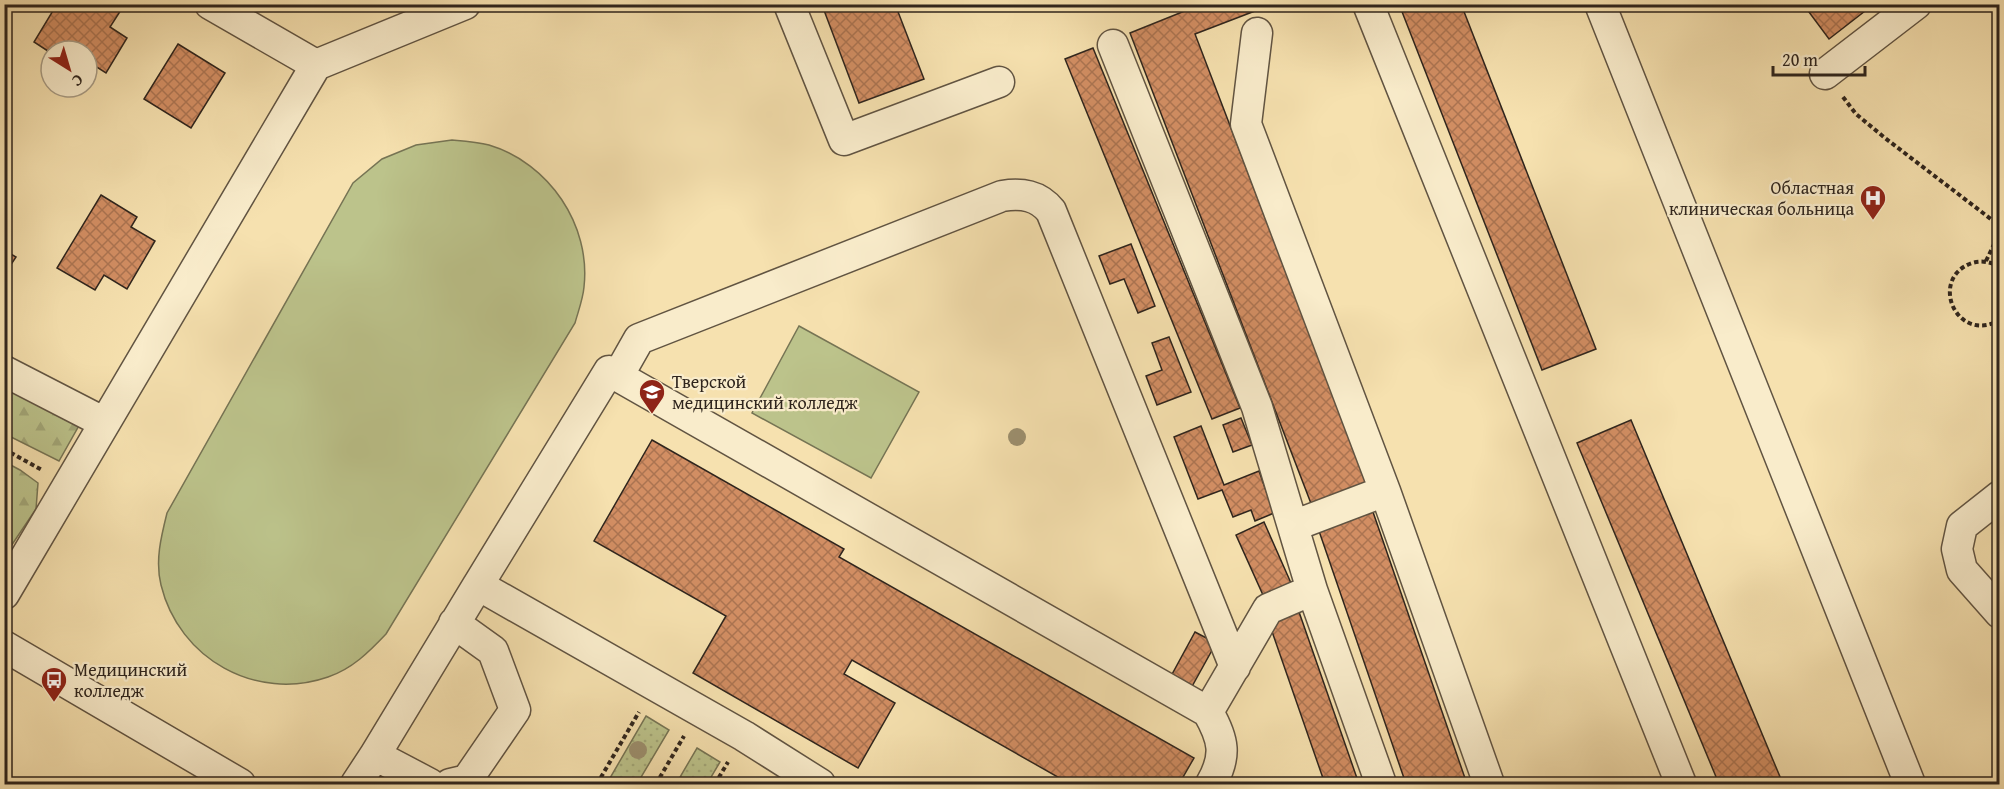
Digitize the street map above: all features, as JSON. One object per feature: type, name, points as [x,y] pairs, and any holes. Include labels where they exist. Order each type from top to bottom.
[{"type":"street","points":[[210,4],[316,65]]},
{"type":"street","points":[[4,594],[316,65],[465,4]]},
{"type":"street","points":[[789,4],[844,140],[999,82]]},
{"type":"street","points":[[1368,4],[1681,784]]},
{"type":"street","points":[[1600,4],[1910,784]]},
{"type":"street","points":[[1825,74],[1916,4]]},
{"type":"street","points":[[1257,33],[1246,124],[1385,491],[1489,784]]},
{"type":"street","points":[[1113,45],[1257,406],[1312,590],[1381,784]]},
{"type":"street","points":[[618,376],[639,339],[1002,196],[1030,195],[1044,202],[1051,212],[1235,667]]},
{"type":"street","points":[[4,370],[105,423]]},
{"type":"street","points":[[356,784],[609,371],[1208,712],[1218,729],[1223,751],[1217,774],[1211,784]]},
{"type":"street","points":[[1293,526],[1385,491]]},
{"type":"street","points":[[1997,498],[1962,526],[1957,549],[1962,570],[2000,613]]},
{"type":"street","points":[[478,585],[744,736],[820,784]]},
{"type":"street","points":[[1208,712],[1268,609],[1312,590]]},
{"type":"street","points":[[450,784],[467,780],[515,710],[493,651],[454,624]]},
{"type":"street","points":[[4,646],[240,784]]},
{"type":"street","points":[[375,754],[430,784]]},
{"type":"path","points":[[1825,74],[1856,114],[2000,226]]},
{"type":"path","points":[[1986,261],[2000,232]]},
{"type":"path","points":[[2000,267],[1986,261],[1974,262],[1964,267],[1956,275],[1949,292],[1951,303],[1958,315],[1966,322],[1976,326],[1988,326],[1999,321],[2000,342]]},
{"type":"path","points":[[1997,498],[2000,371]]},
{"type":"path","points":[[4,449],[68,485]]},
{"type":"path","points":[[597,784],[655,685]]},
{"type":"path","points":[[656,784],[698,710]]},
{"type":"green space","points":[[452,140],[485,144],[511,154],[530,166],[547,181],[562,200],[581,241],[584,264],[582,301],[575,323],[386,634],[352,665],[328,677],[301,683],[274,684],[248,678],[224,668],[203,653],[185,634],[170,611],[159,576],[161,540],[167,513],[353,183],[382,159],[416,145]]},
{"type":"green space","points":[[799,326],[919,392],[871,478],[752,413]]},
{"type":"green space","points":[[4,383],[81,422],[59,461],[5,434]]},
{"type":"green space","points":[[5,462],[38,483],[36,509],[5,555]]},
{"type":"green space","points":[[646,716],[669,730],[637,784],[621,784],[610,778]]},
{"type":"green space","points":[[697,748],[720,762],[707,784],[676,784]]},
{"type":"building","points":[[57,4],[112,4],[121,10],[110,27],[127,38],[106,73],[99,68],[99,39],[39,39],[39,45],[34,42]]},
{"type":"building","points":[[895,4],[924,79],[859,103],[822,5]]},
{"type":"building","points":[[1202,4],[1268,6],[1195,34],[1367,484],[1312,506],[1130,33]]},
{"type":"building","points":[[1399,4],[1461,4],[1596,349],[1542,370]]},
{"type":"building","points":[[1803,4],[1874,4],[1829,39]]},
{"type":"building","points":[[178,44],[225,73],[191,128],[144,99]]},
{"type":"building","points":[[1093,48],[1240,408],[1212,419],[1065,59]]},
{"type":"building","points":[[101,195],[137,217],[131,227],[155,241],[127,289],[104,275],[95,290],[57,268]]},
{"type":"building","points":[[1131,244],[1155,306],[1138,313],[1124,279],[1110,284],[1099,256]]},
{"type":"building","points":[[4,250],[16,257],[4,275]]},
{"type":"building","points":[[1169,337],[1191,392],[1157,405],[1146,376],[1162,370],[1152,343]]},
{"type":"building","points":[[1241,418],[1252,445],[1233,452],[1223,425]]},
{"type":"building","points":[[1631,420],[1783,784],[1719,784],[1577,443]]},
{"type":"building","points":[[1201,426],[1224,485],[1259,471],[1274,513],[1255,521],[1251,510],[1233,517],[1222,490],[1198,499],[1174,437]]},
{"type":"building","points":[[652,440],[844,549],[839,557],[1194,758],[1179,784],[1070,784],[852,660],[844,674],[895,703],[858,768],[693,673],[726,616],[594,541]]},
{"type":"building","points":[[1373,512],[1467,784],[1406,784],[1319,531]]},
{"type":"building","points":[[1264,522],[1291,583],[1263,595],[1236,535]]},
{"type":"building","points":[[1298,609],[1359,784],[1325,784],[1268,620]]},
{"type":"building","points":[[1195,632],[1216,643],[1190,690],[1170,678]]},
{"type":"place","name":"Областная клиническая больница","points":[[1873,221]]},
{"type":"place","name":"Тверской медицинский колледж","points":[[652,415]]},
{"type":"place","name":"Медицинский колледж","points":[[54,703]]}]
